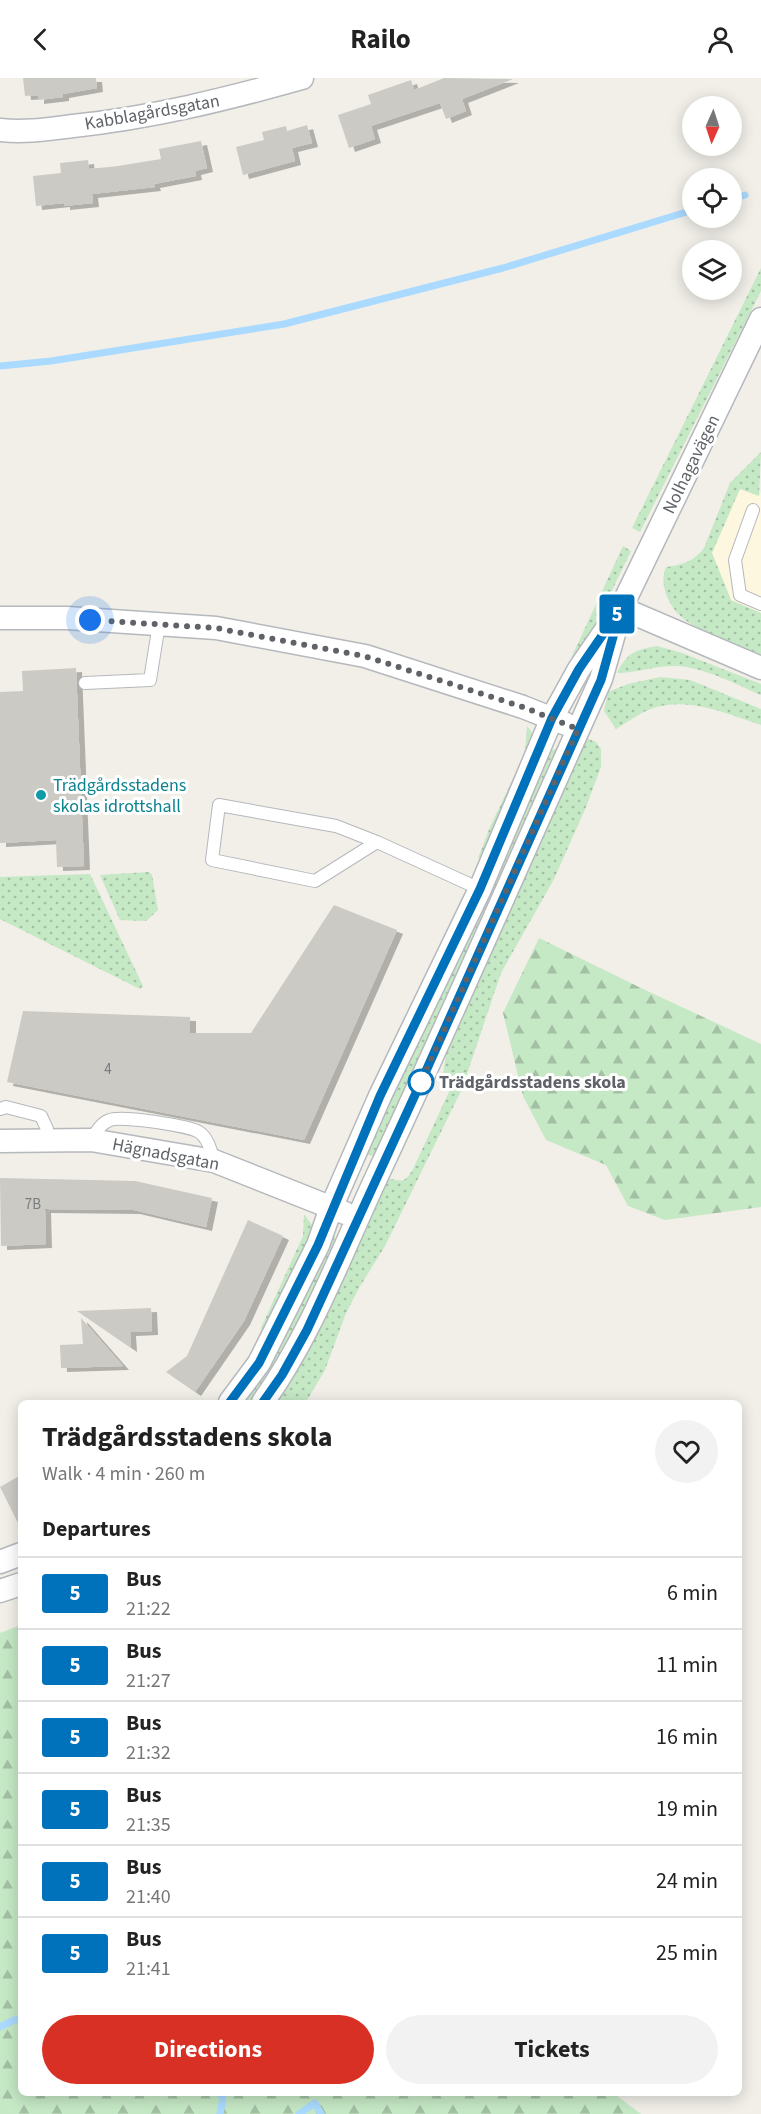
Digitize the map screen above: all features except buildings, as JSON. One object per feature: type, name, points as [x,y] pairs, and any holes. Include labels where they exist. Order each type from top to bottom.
[{"type":"street","name":"Kabblagårdsgatan","points":[[0,130],[29,131],[94,124],[158,113],[216,102],[302,78]]},
{"type":"street","name":"Nolhagavägen","points":[[231,1400],[259,1363],[318,1245],[380,1096],[480,889],[552,718],[579,669],[621,608],[761,319]]},
{"type":"street","name":"Nolhagavägen","points":[[263,1400],[282,1375],[307,1330],[421,1082],[601,680],[621,608]]},
{"type":"street","points":[[621,608],[761,669]]},
{"type":"street","points":[[0,618],[67,618],[216,628],[364,656],[523,707],[578,729]]},
{"type":"street","name":"Hägnadsgatan","points":[[0,1141],[91,1140],[214,1161],[357,1219]]},
{"type":"street","points":[[0,1562],[18,1555]]},
{"type":"street","points":[[0,1591],[18,1585]]},
{"type":"lane","points":[[753,510],[735,560],[740,595],[761,604]]},
{"type":"lane","points":[[85,683],[150,680],[159,624]]},
{"type":"lane","points":[[377,842],[315,881],[212,860],[219,806],[336,826],[377,842],[480,889]]},
{"type":"lane","points":[[0,1109],[6,1107],[41,1116],[47,1129],[48,1141]]},
{"type":"shaded area","points":[[740,489],[759,496],[761,492],[761,613],[731,600],[712,553]]},
{"type":"green space","points":[[761,268],[761,291],[640,532],[632,528]]},
{"type":"green space","points":[[761,452],[759,496],[740,489],[712,553],[731,600],[761,613],[761,655],[712,635],[685,620],[670,603],[663,581],[666,567],[687,562],[696,557],[704,548],[730,483]]},
{"type":"green space","points":[[623,546],[631,551],[579,659],[572,656]]},
{"type":"green space","points":[[657,646],[682,653],[761,684],[761,695],[720,677],[688,667],[669,666],[617,673],[625,660],[633,653]]},
{"type":"green space","points":[[660,677],[690,680],[761,709],[761,725],[705,707],[676,704],[648,710],[616,729],[604,711],[608,692],[628,684]]},
{"type":"green space","points":[[527,726],[534,741],[483,859],[478,858],[525,753]]},
{"type":"green space","points":[[586,738],[596,742],[601,749],[601,767],[586,807],[554,879],[501,973],[462,1089],[385,1246],[346,1313],[325,1370],[307,1400],[275,1400],[384,1177],[404,1180],[413,1169],[455,1079],[443,1073],[449,1038]]},
{"type":"green space","points":[[556,749],[558,752],[379,1159],[366,1153],[552,750]]},
{"type":"green space","points":[[149,872],[152,875],[158,910],[146,921],[120,920],[100,875]]},
{"type":"green space","points":[[90,874],[143,986],[140,989],[0,919],[0,877]]},
{"type":"green space","points":[[539,938],[761,1044],[761,1207],[665,1220],[628,1206],[606,1165],[546,1140],[523,1096],[503,1013]]},
{"type":"green space","points":[[304,1214],[312,1225],[312,1241],[275,1320],[260,1330],[303,1236]]},
{"type":"green space","points":[[330,1234],[335,1235],[333,1258],[258,1400],[241,1400]]},
{"type":"green space","points":[[18,1626],[18,2096],[617,2096],[641,2114],[0,2114],[0,1633]]},
{"type":"waterway","points":[[0,366],[51,361],[284,324],[503,268],[682,213]]},
{"type":"waterway","points":[[0,2027],[18,2019]]},
{"type":"waterway","points":[[220,2114],[223,2098],[221,2096]]},
{"type":"waterway","points":[[299,2114],[315,2103],[321,2114]]},
{"type":"bus line","name":"5","points":[[231,1400],[259,1363],[318,1245],[380,1096],[480,889],[552,718],[579,669],[621,608],[601,680],[421,1082],[307,1330],[282,1375],[264,1400]]},
{"type":"place","name":"Trädgårdsstadens skolas idrottshall","points":[[41,795]]},
{"type":"place","name":"Trädgårdsstadens skola","points":[[421,1082]]},
{"type":"route","points":[[90,620],[216,628],[364,656],[523,707],[578,729],[421,1082]]}]
